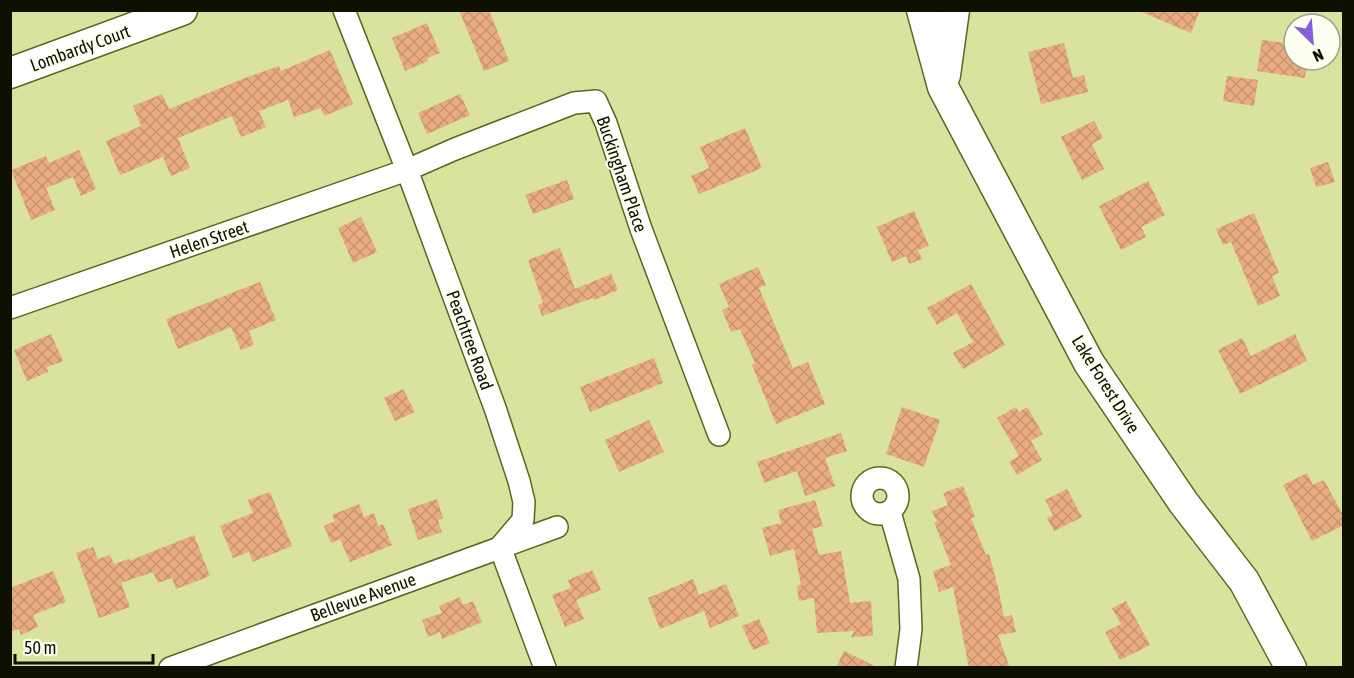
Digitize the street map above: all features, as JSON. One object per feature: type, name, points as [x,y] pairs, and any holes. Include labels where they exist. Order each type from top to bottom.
[{"type":"street","name":"Lombardy Court","points":[[10,73],[182,10]]},
{"type":"street","name":"Peachtree Road","points":[[344,10],[407,170],[491,397],[519,481],[524,501],[523,520],[500,547]]},
{"type":"street","name":"Lake Forest Drive","points":[[922,10],[943,87],[1089,363],[1183,502],[1244,581],[1292,668]]},
{"type":"street","points":[[943,87],[954,10]]},
{"type":"street","name":"Buckingham Place","points":[[407,170],[574,103],[596,101],[606,123],[641,229],[719,435]]},
{"type":"street","name":"Helen Street","points":[[10,308],[407,170]]},
{"type":"street","points":[[890,512],[909,579],[911,629],[906,668]]},
{"type":"street","name":"Bellevue Avenue","points":[[170,668],[557,527]]},
{"type":"street","points":[[500,547],[545,668]]},
{"type":"building","points":[[459,10],[489,10],[509,61],[484,71]]},
{"type":"building","points":[[1137,10],[1200,10],[1191,33]]},
{"type":"building","points":[[427,23],[440,53],[405,71],[392,38]]},
{"type":"building","points":[[1262,40],[1282,42],[1282,72],[1306,72],[1305,78],[1257,71]]},
{"type":"building","points":[[1064,43],[1073,78],[1084,75],[1088,92],[1041,104],[1028,52]]},
{"type":"building","points":[[330,50],[353,104],[324,116],[321,108],[294,117],[288,100],[259,111],[266,127],[241,137],[232,116],[178,138],[190,168],[171,176],[163,157],[120,175],[106,141],[141,126],[133,106],[162,94],[169,109],[245,78],[279,66],[281,71]]},
{"type":"building","points":[[1227,76],[1258,80],[1254,106],[1223,101]]},
{"type":"building","points":[[460,94],[470,115],[427,134],[418,113]]},
{"type":"building","points":[[1094,121],[1103,138],[1092,144],[1104,169],[1082,180],[1061,137]]},
{"type":"building","points":[[745,128],[762,168],[699,194],[691,176],[709,168],[700,147]]},
{"type":"building","points":[[79,150],[96,189],[81,196],[73,177],[46,188],[55,210],[31,220],[11,170],[46,156],[49,163]]},
{"type":"building","points":[[1328,162],[1335,182],[1316,187],[1310,168]]},
{"type":"building","points":[[567,180],[574,199],[533,214],[525,195]]},
{"type":"building","points":[[1148,181],[1165,215],[1141,227],[1146,237],[1121,250],[1099,206]]},
{"type":"building","points":[[914,211],[929,246],[918,250],[922,259],[909,264],[906,256],[892,262],[877,227]]},
{"type":"building","points":[[1254,213],[1279,273],[1272,276],[1280,296],[1258,306],[1231,242],[1223,245],[1216,229]]},
{"type":"building","points":[[361,217],[377,252],[353,263],[338,228]]},
{"type":"building","points":[[560,248],[575,289],[611,274],[618,290],[542,316],[538,305],[543,303],[528,260]]},
{"type":"building","points":[[758,267],[766,285],[759,288],[793,368],[808,362],[825,404],[776,424],[752,365],[755,363],[740,329],[731,332],[722,310],[729,307],[719,284]]},
{"type":"building","points":[[260,282],[276,320],[249,331],[254,345],[241,350],[231,327],[178,349],[166,319]]},
{"type":"building","points":[[971,284],[1005,345],[963,369],[953,353],[973,342],[957,313],[937,325],[927,308]]},
{"type":"building","points":[[51,334],[63,361],[47,367],[48,372],[27,381],[14,350]]},
{"type":"building","points":[[1295,334],[1307,361],[1240,394],[1218,350],[1242,338],[1251,356]]},
{"type":"building","points":[[654,358],[663,383],[590,412],[580,387]]},
{"type":"building","points":[[403,389],[415,412],[395,421],[384,398]]},
{"type":"building","points":[[902,407],[940,420],[924,467],[886,454]]},
{"type":"building","points":[[1016,407],[1019,412],[1027,407],[1043,434],[1031,441],[1042,460],[1017,475],[1009,462],[1019,456],[997,418]]},
{"type":"building","points":[[649,420],[664,452],[619,472],[605,440]]},
{"type":"building","points":[[841,433],[847,451],[825,458],[835,486],[805,496],[797,471],[764,483],[757,462]]},
{"type":"building","points":[[1307,473],[1313,485],[1324,480],[1344,517],[1344,525],[1312,541],[1283,485]]},
{"type":"building","points":[[963,486],[975,517],[971,518],[986,555],[989,554],[1004,617],[1012,615],[1016,632],[998,635],[1010,668],[969,668],[953,587],[939,592],[933,571],[951,565],[932,511],[948,505],[943,493]]},
{"type":"building","points":[[1067,489],[1082,517],[1054,531],[1047,518],[1053,515],[1045,500]]},
{"type":"building","points":[[270,492],[292,546],[253,562],[249,552],[233,558],[220,526],[253,513],[248,500]]},
{"type":"building","points":[[437,499],[443,518],[438,520],[442,532],[418,540],[408,509]]},
{"type":"building","points":[[815,500],[823,526],[812,529],[819,555],[841,551],[850,603],[871,601],[873,636],[851,637],[854,631],[817,633],[814,598],[799,601],[797,586],[801,585],[794,549],[770,556],[762,528],[781,523],[778,510]]},
{"type":"building","points":[[359,504],[364,517],[374,513],[378,526],[383,524],[392,545],[350,562],[340,539],[331,543],[324,526],[335,521],[332,515]]},
{"type":"building","points":[[194,535],[210,576],[176,589],[172,578],[158,583],[153,572],[121,583],[130,607],[99,618],[76,553],[93,547],[98,559],[110,555],[114,564],[129,559],[129,561]]},
{"type":"building","points":[[592,570],[601,590],[576,600],[584,619],[565,627],[552,595],[571,588],[568,580]]},
{"type":"building","points":[[53,571],[66,602],[33,615],[38,627],[21,635],[19,629],[10,632],[10,588]]},
{"type":"building","points":[[693,579],[699,595],[726,584],[739,616],[710,628],[704,611],[660,629],[648,598]]},
{"type":"building","points":[[460,597],[463,605],[473,601],[482,622],[442,639],[440,632],[428,637],[422,620],[442,613],[439,606]]},
{"type":"building","points":[[1126,601],[1150,645],[1120,660],[1105,632],[1121,624],[1112,608]]},
{"type":"building","points":[[759,619],[770,643],[753,650],[742,626]]},
{"type":"building","points":[[844,651],[879,668],[836,668]]}]
